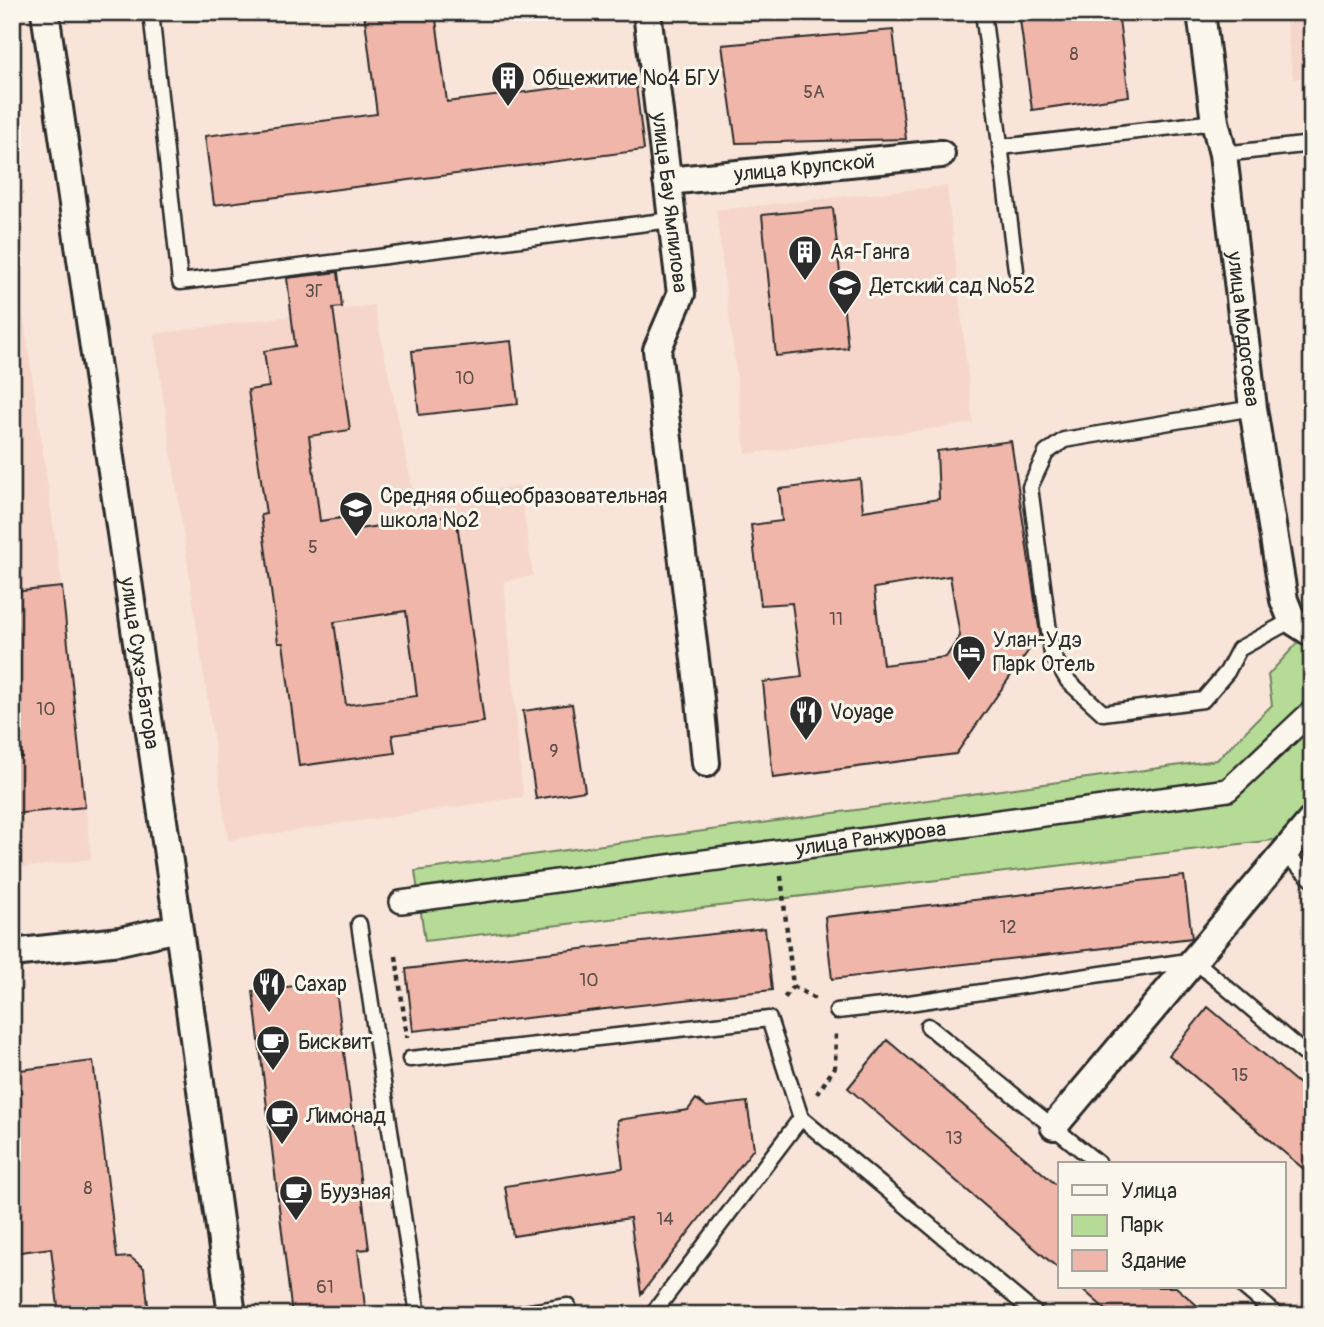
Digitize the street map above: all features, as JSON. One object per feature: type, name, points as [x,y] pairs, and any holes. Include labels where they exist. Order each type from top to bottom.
[{"type":"street","name":"улица Сухэ-Батора","points":[[45,12],[232,1315]]},
{"type":"street","name":"улица Бау Ямпилова","points":[[647,12],[681,294],[657,350],[706,763]]},
{"type":"street","name":"улица Модогоева","points":[[1201,12],[1215,122],[1223,153],[1252,408],[1284,600],[1302,627]]},
{"type":"street","name":"улица Крупской","points":[[667,181],[941,154]]},
{"type":"street","name":"улица Ранжурова","points":[[401,902],[1228,790],[1312,711]]},
{"type":"street","points":[[1054,1126],[1312,820]]},
{"type":"street","points":[[12,953],[120,941],[178,928]]},
{"type":"lane","points":[[151,12],[180,282],[671,220]]},
{"type":"lane","points":[[983,12],[1016,270]]},
{"type":"lane","points":[[1001,147],[1215,122]]},
{"type":"lane","points":[[1223,153],[1312,144]]},
{"type":"lane","points":[[1252,408],[1064,439],[1046,453],[1030,487],[1052,654],[1068,681],[1103,713],[1203,700],[1227,672],[1240,649],[1302,627]]},
{"type":"lane","points":[[1284,853],[1312,879]]},
{"type":"lane","points":[[359,924],[418,1315]]},
{"type":"lane","points":[[837,1011],[909,1003],[1194,960],[1312,1060]]},
{"type":"lane","points":[[410,1059],[769,1019],[801,1118],[1037,1315]]},
{"type":"lane","points":[[928,1026],[1097,1162]]},
{"type":"lane","points":[[658,1315],[657,1308],[801,1118]]},
{"type":"lane","points":[[1245,1288],[1277,1315]]},
{"type":"lane","points":[[512,1315],[568,1306]]},
{"type":"path","points":[[769,1019],[793,986],[779,851]]},
{"type":"path","points":[[396,956],[410,1059]]},
{"type":"path","points":[[801,1118],[835,1067],[837,1011]]},
{"type":"shaded area","points":[[1285,12],[1312,12],[1312,77],[1293,79]]},
{"type":"shaded area","name":"Детский сад №52","points":[[947,186],[973,423],[746,454],[716,210]]},
{"type":"shaded area","points":[[12,234],[62,587],[91,859],[12,869]]},
{"type":"shaded area","name":"Средняя общеобразовательная школа №2","points":[[374,305],[415,500],[520,486],[533,576],[504,581],[523,797],[228,840],[154,334]]},
{"type":"green space","points":[[1312,427],[1312,495],[1305,428]]},
{"type":"green space","points":[[1312,627],[1312,812],[1291,838],[425,941],[415,871],[1217,760],[1272,705],[1268,675]]},
{"type":"building","name":"Общежитие №4 БГУ","points":[[364,12],[435,12],[447,102],[635,78],[644,150],[214,205],[205,136],[377,114]]},
{"type":"building","points":[[1019,12],[1118,12],[1129,96],[1032,110]]},
{"type":"building","points":[[893,30],[906,139],[736,143],[722,45]]},
{"type":"building","name":"Ая-Ганга","points":[[833,208],[848,348],[776,356],[762,215]]},
{"type":"building","points":[[338,272],[342,307],[333,308],[350,430],[309,436],[320,521],[356,516],[358,529],[456,515],[484,722],[392,735],[395,753],[299,766],[283,643],[278,643],[261,515],[266,514],[248,390],[269,387],[264,351],[295,346],[287,278]],"holes":[[[406,611],[417,696],[346,705],[334,622]]]},
{"type":"building","points":[[511,341],[518,404],[419,415],[412,351]]},
{"type":"building","points":[[1011,441],[1040,634],[956,754],[773,778],[763,682],[802,677],[792,603],[761,605],[751,525],[782,521],[779,489],[860,479],[863,511],[939,499],[937,451]],"holes":[[[950,576],[960,636],[946,657],[883,665],[874,588]]]},
{"type":"building","points":[[62,587],[85,807],[12,814],[12,758],[22,757],[12,660],[12,592]]},
{"type":"building","points":[[572,704],[585,791],[536,799],[523,711]]},
{"type":"building","points":[[1184,876],[1192,938],[832,979],[825,917]]},
{"type":"building","points":[[765,928],[772,990],[413,1031],[406,969]]},
{"type":"building","points":[[335,981],[369,1249],[358,1250],[366,1315],[292,1315],[253,991]]},
{"type":"building","points":[[1208,1007],[1312,1095],[1312,1176],[1169,1055]]},
{"type":"building","points":[[887,1040],[1058,1186],[1058,1268],[848,1088]]},
{"type":"building","points":[[93,1061],[117,1258],[130,1257],[144,1268],[149,1315],[59,1315],[51,1248],[12,1253],[12,1071]]},
{"type":"building","points":[[696,1099],[707,1107],[747,1102],[754,1148],[641,1294],[630,1218],[513,1236],[505,1186],[623,1168],[617,1120],[688,1110]]},
{"type":"building","points":[[1081,1288],[1177,1288],[1208,1315],[1112,1315]]},
{"type":"place","name":"Общежитие №4 БГУ","points":[[508,108]]},
{"type":"place","name":"Ая-Ганга","points":[[805,282]]},
{"type":"place","name":"Детский сад №52","points":[[845,316]]},
{"type":"place","name":"Средняя общеобразовательная школа №2","points":[[356,538]]},
{"type":"place","name":"Улан-Удэ Парк Отель","points":[[969,682]]},
{"type":"place","name":"Voyage","points":[[806,742]]},
{"type":"place","name":"Caxap","points":[[269,1014]]},
{"type":"place","name":"Бисквит","points":[[273,1072]]},
{"type":"place","name":"Лимонад","points":[[282,1146]]},
{"type":"place","name":"Буузная","points":[[296,1222]]}]
